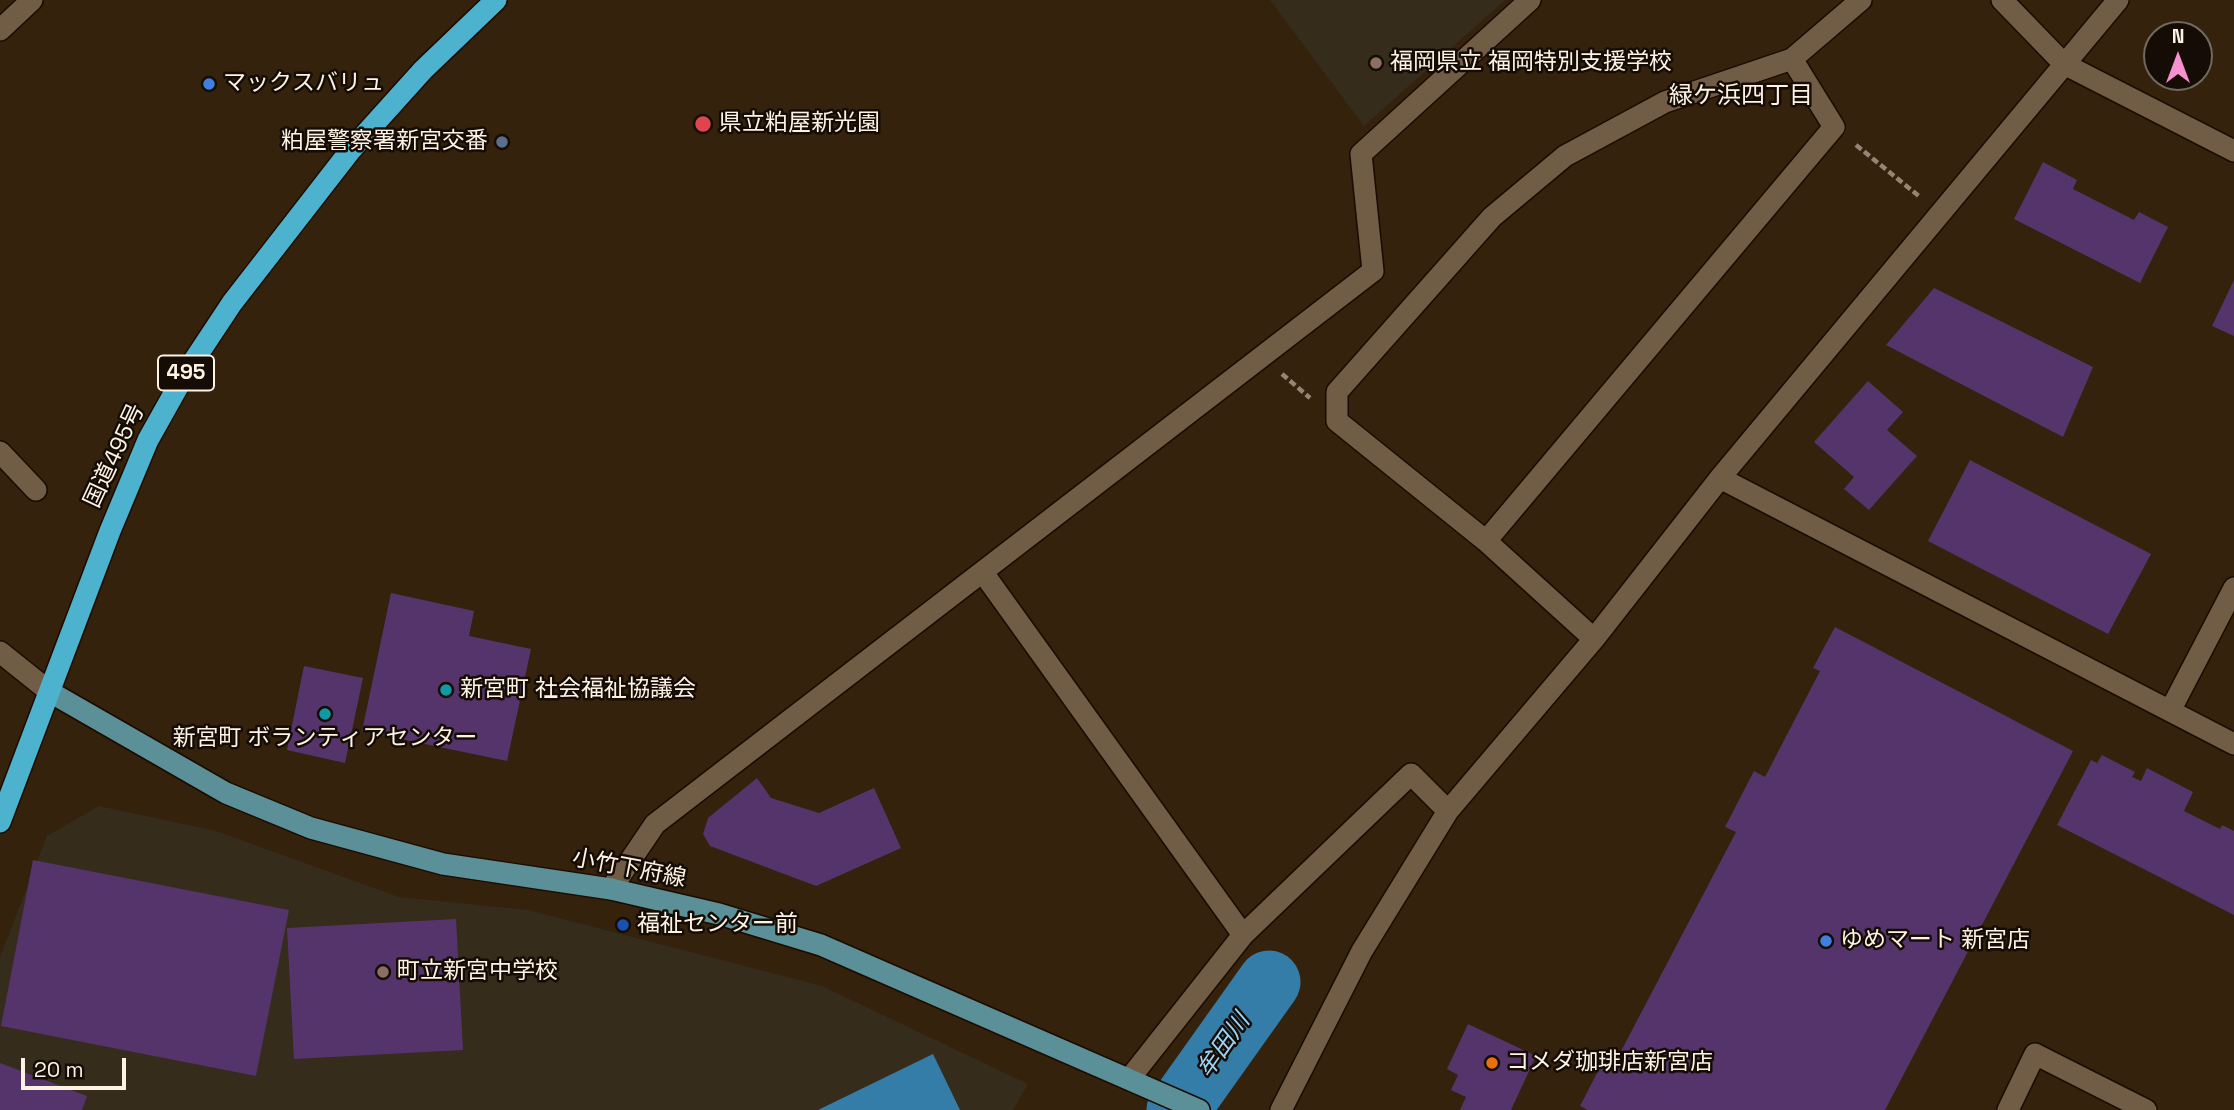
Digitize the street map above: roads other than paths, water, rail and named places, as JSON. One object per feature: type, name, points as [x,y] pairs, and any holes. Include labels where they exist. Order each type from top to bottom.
[{"type":"highway","name":"国道495号","points":[[0,822],[148,440],[186,374],[232,303],[350,151],[422,70],[496,0]]},
{"type":"main road","name":"小竹下府線","points":[[50,692],[226,793],[311,828],[443,864],[611,889],[719,914],[821,944],[1199,1110]]},
{"type":"street","points":[[0,30],[32,0]]},
{"type":"street","points":[[611,889],[655,824],[984,574],[1373,271],[1361,154],[1530,0]]},
{"type":"street","points":[[1594,639],[1486,541],[1337,421],[1337,392],[1492,217],[1565,156],[1664,102],[1792,59],[1861,0]]},
{"type":"street","points":[[2002,0],[2064,64],[2234,151]]},
{"type":"street","points":[[1281,1110],[1362,951],[1448,811],[1594,639],[1720,478],[2118,0]]},
{"type":"street","points":[[1486,541],[1833,127],[1792,59]]},
{"type":"street","points":[[0,452],[36,490]]},
{"type":"street","points":[[1720,478],[2171,709],[2234,744]]},
{"type":"street","points":[[984,574],[1243,935]]},
{"type":"street","points":[[2171,709],[2234,588]]},
{"type":"street","points":[[0,652],[50,692]]},
{"type":"street","points":[[1139,1083],[1243,935],[1411,774],[1448,811]]},
{"type":"street","points":[[2008,1110],[2035,1054],[2146,1110]]},
{"type":"water","points":[[933,1054],[960,1110],[818,1110]]},
{"type":"waterway","name":"牟田川","points":[[1178,1110],[1269,982]]},
{"type":"place","name":"福岡県立 福岡特別支援学校","points":[[1376,63]]},
{"type":"place","name":"マックスバリュ","points":[[209,84]]},
{"type":"place","name":"県立粕屋新光園","points":[[703,124]]},
{"type":"place","name":"粕屋警察署新宮交番","points":[[502,142]]},
{"type":"place","name":"新宮町 社会福祉協議会","points":[[446,690]]},
{"type":"place","name":"新宮町 ボランティアセンター","points":[[325,714]]},
{"type":"place","name":"福祉センター前","points":[[623,925]]},
{"type":"place","name":"ゆめマート 新宮店","points":[[1826,941]]},
{"type":"place","name":"町立新宮中学校","points":[[383,972]]},
{"type":"place","name":"コメダ珈琲店新宮店","points":[[1492,1063]]},
{"type":"district","name":"緑ケ浜四丁目","points":[[1741,96]]}]
